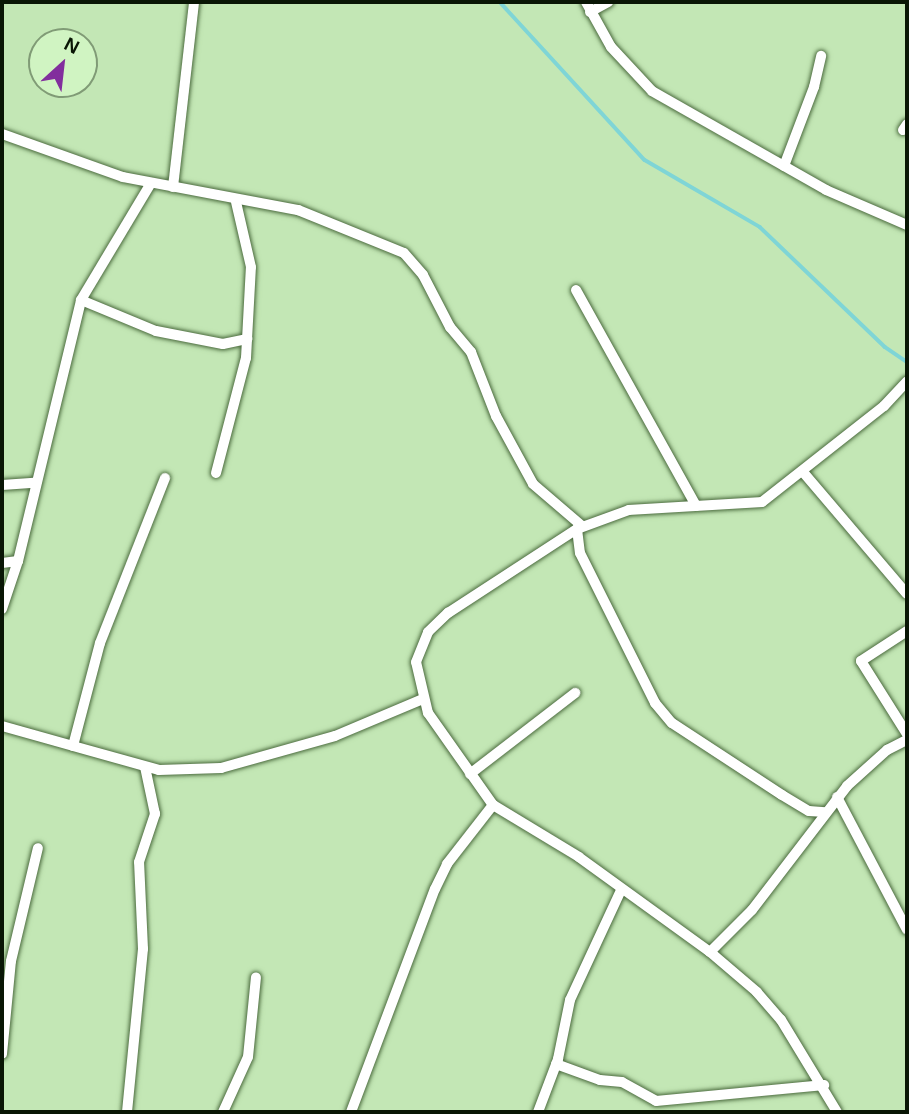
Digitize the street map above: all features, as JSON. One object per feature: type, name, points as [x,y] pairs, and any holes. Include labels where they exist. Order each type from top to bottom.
[{"type":"street","points":[[173,187],[194,2]]},
{"type":"street","points":[[608,2],[588,7],[611,47],[652,90],[784,166],[907,225]]},
{"type":"street","points":[[784,166],[814,87],[821,56]]},
{"type":"street","points":[[2,134],[93,169],[236,202],[312,215],[372,238],[413,261],[450,327],[471,352],[518,461],[533,484],[580,527],[580,552],[655,703],[672,723],[782,795],[809,811],[825,813]]},
{"type":"street","points":[[2,609],[18,561],[34,483],[81,300],[151,183]]},
{"type":"street","points":[[216,473],[244,370],[247,340],[251,267],[236,202]]},
{"type":"street","points":[[576,290],[696,506]]},
{"type":"street","points":[[81,300],[156,331],[223,344],[247,340]]},
{"type":"street","points":[[837,1112],[824,1085],[781,1020],[710,952],[579,857],[493,805],[470,774],[423,699],[416,662],[428,632],[580,527],[629,510],[762,502],[884,407],[907,381]]},
{"type":"street","points":[[803,472],[907,594]]},
{"type":"street","points":[[74,746],[100,643],[165,478]]},
{"type":"street","points":[[2,485],[34,483]]},
{"type":"street","points":[[2,563],[18,561]]},
{"type":"street","points":[[907,631],[861,661],[907,734]]},
{"type":"street","points":[[470,774],[575,693]]},
{"type":"street","points":[[2,726],[145,767],[176,772],[221,768],[344,733],[423,699]]},
{"type":"street","points":[[710,952],[752,910],[837,797],[887,750],[907,740]]},
{"type":"street","points":[[127,1112],[143,949],[139,862],[155,814],[145,767]]},
{"type":"street","points":[[837,797],[907,930]]},
{"type":"street","points":[[351,1112],[435,889],[447,864],[493,805]]},
{"type":"street","points":[[2,1054],[11,961],[38,849]]},
{"type":"street","points":[[538,1112],[556,1064],[570,999],[621,890]]},
{"type":"street","points":[[223,1112],[248,1057],[256,976]]},
{"type":"street","points":[[556,1064],[600,1080],[622,1082],[656,1101],[824,1085]]},
{"type":"waterway","points":[[500,2],[645,160],[760,227],[885,347],[907,362]]}]
